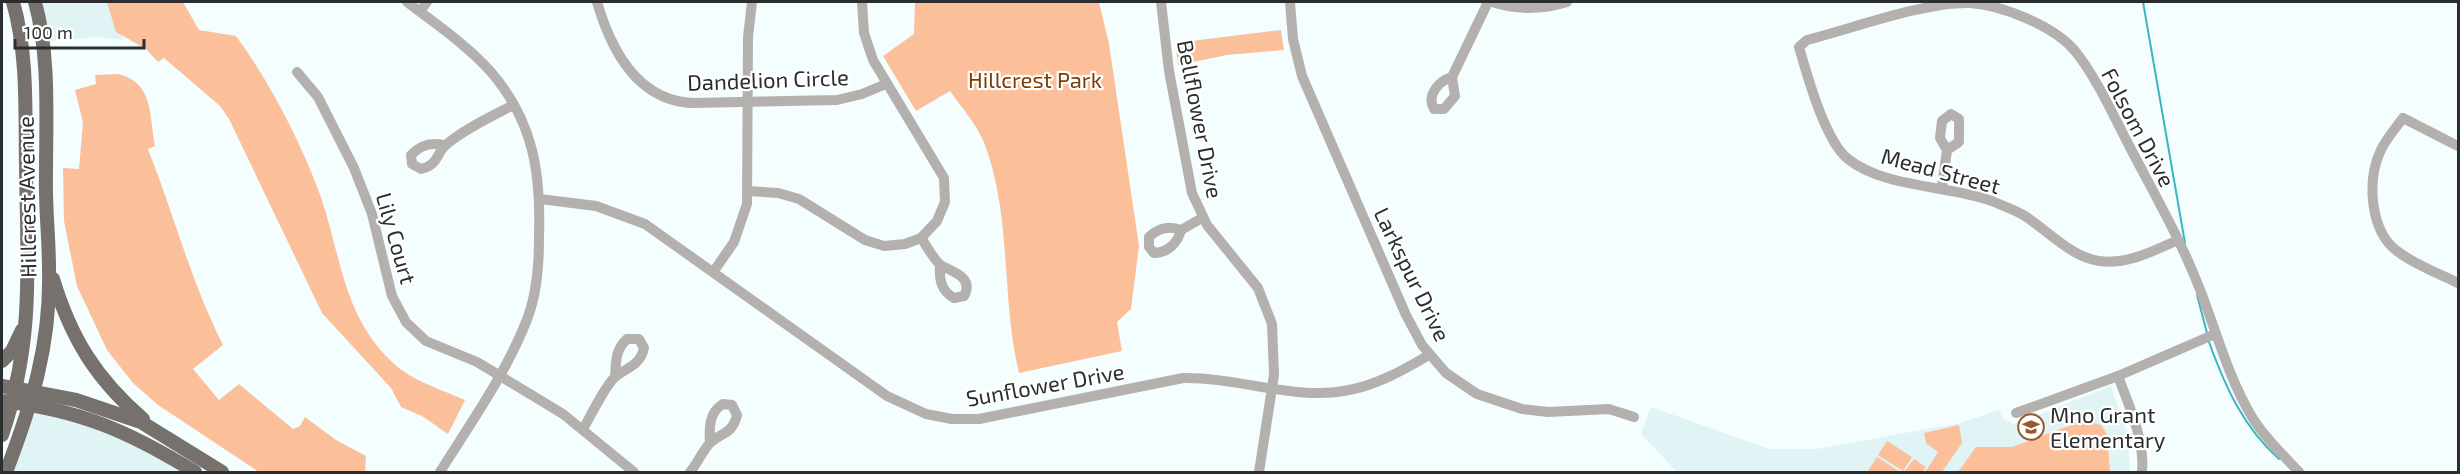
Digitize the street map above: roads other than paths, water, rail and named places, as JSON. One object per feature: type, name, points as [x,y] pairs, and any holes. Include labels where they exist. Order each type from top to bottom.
[{"type":"main road","name":"Hillcrest Avenue","points":[[2,435],[7,402],[17,388],[27,317],[23,60],[13,2]]},
{"type":"main road","name":"Hillcrest Avenue","points":[[6,472],[36,390],[45,335],[50,269],[45,217],[44,52],[35,2]]},
{"type":"main road","points":[[50,269],[70,326],[94,368],[119,398],[156,430],[222,472]]},
{"type":"main road","points":[[2,361],[17,342],[27,317]]},
{"type":"main road","points":[[2,386],[36,390],[98,406],[156,430]]},
{"type":"main road","points":[[7,402],[68,411],[114,427],[195,472]]},
{"type":"street","points":[[407,2],[490,71],[513,105],[531,142],[540,199],[538,270],[530,310],[499,375],[440,472]]},
{"type":"street","points":[[420,11],[427,2]]},
{"type":"street","name":"Dandelion Circle","points":[[597,2],[623,60],[646,88],[679,102],[844,100],[886,84]]},
{"type":"street","points":[[714,271],[739,231],[748,191],[747,102],[752,2]]},
{"type":"street","points":[[748,191],[778,193],[799,199],[857,236],[879,246],[905,244],[921,238],[942,212],[945,197],[944,178],[886,84],[869,51],[864,33],[862,2]]},
{"type":"street","name":"Bellflower Drive","points":[[1161,2],[1166,49],[1192,193],[1203,218],[1251,277],[1267,307],[1274,334],[1272,387],[1259,472]]},
{"type":"street","name":"Larkspur Drive","points":[[1290,2],[1293,39],[1303,78],[1406,315],[1429,355],[1463,385],[1503,404],[1541,412],[1613,410],[1634,417]]},
{"type":"street","points":[[1452,77],[1490,2],[1521,8],[1567,2]]},
{"type":"street","name":"Folsom Drive","points":[[1807,40],[1946,4],[1970,3],[1993,7],[2032,19],[2074,50],[2104,99],[2178,240],[2199,287],[2215,334],[2252,417],[2299,472]]},
{"type":"street","name":"Mead Street","points":[[1807,40],[1799,47],[1809,82],[1833,138],[1847,158],[1870,172],[1914,184],[1942,187],[1990,201],[2023,215],[2069,249],[2099,261],[2137,258],[2178,240]]},
{"type":"street","name":"Lily Court","points":[[297,72],[318,97],[354,168],[370,208],[393,296],[406,322],[426,341],[477,362],[583,429],[634,472]]},
{"type":"street","points":[[444,145],[513,105]]},
{"type":"street","points":[[2458,146],[2403,118],[2380,151],[2373,172],[2373,192],[2383,236],[2395,250],[2411,261],[2458,283]]},
{"type":"street","points":[[1942,187],[1947,150]]},
{"type":"street","name":"Sunflower Drive","points":[[540,199],[584,204],[633,218],[714,271],[887,396],[917,412],[942,418],[966,420],[1000,416],[1183,378],[1208,378],[1316,393],[1344,392],[1382,381],[1429,355]]},
{"type":"street","points":[[1181,230],[1203,218]]},
{"type":"street","points":[[921,238],[940,265]]},
{"type":"street","points":[[2016,413],[2118,376],[2215,334]]},
{"type":"street","points":[[2118,376],[2136,426],[2143,463],[2142,472]]},
{"type":"street","points":[[583,429],[615,377]]},
{"type":"street","points":[[690,472],[710,443]]},
{"type":"waterway","points":[[2143,2],[2185,243]]},
{"type":"waterway","points":[[2197,295],[2207,333]]},
{"type":"waterway","points":[[2209,342],[2245,420],[2266,447],[2279,459]]},
{"type":"place","name":"Mno Grant Elementary","points":[[2031,427]]},
{"type":"park label","name":"Hillcrest Park","points":[[1035,79]]}]
